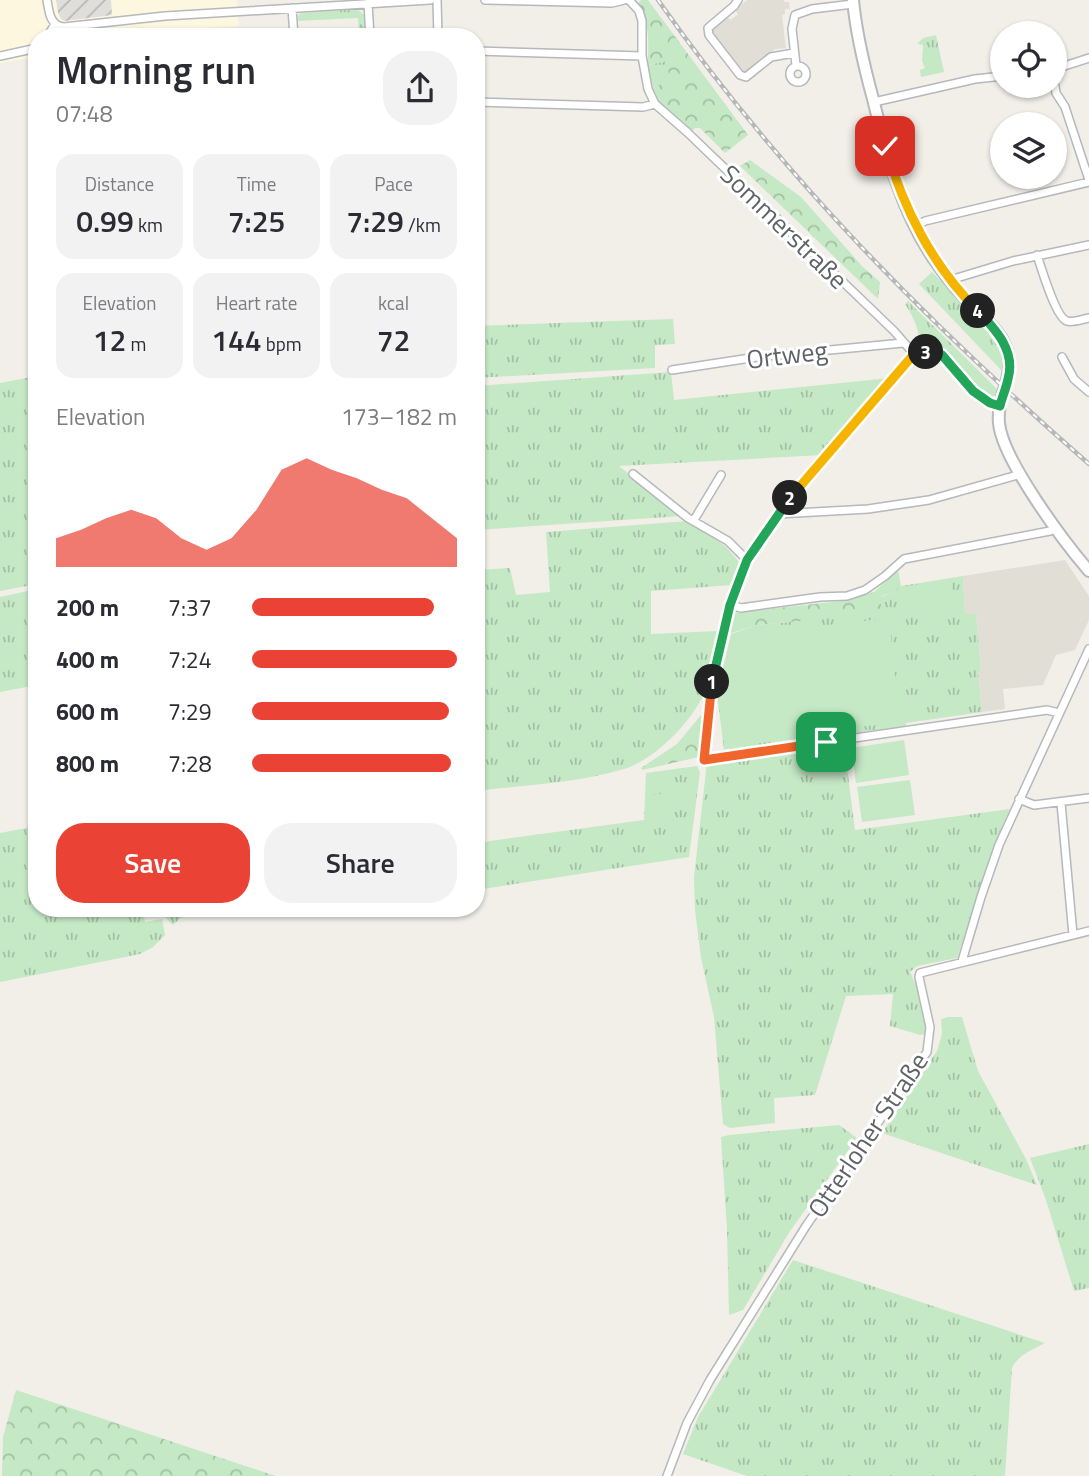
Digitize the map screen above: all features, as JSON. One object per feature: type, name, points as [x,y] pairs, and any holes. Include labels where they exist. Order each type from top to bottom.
[{"type":"main road","points":[[853,2],[874,102],[901,196],[937,264],[1003,340],[1009,354],[1009,377],[1000,406],[1000,432],[1011,459],[1089,571]]},
{"type":"street","points":[[47,0],[55,24],[59,27],[115,20],[334,3],[430,0]]},
{"type":"street","points":[[437,0],[438,28]]},
{"type":"street","points":[[485,0],[611,3],[627,0]]},
{"type":"street","name":"Sommerstraße","points":[[627,0],[639,11],[642,21],[645,82],[655,104],[894,331],[914,354]]},
{"type":"street","points":[[738,0],[708,28],[709,35],[728,58],[730,65],[743,77],[772,57],[794,53]]},
{"type":"street","points":[[796,65],[792,22],[796,13],[853,2]]},
{"type":"street","points":[[368,3],[369,28]]},
{"type":"street","points":[[292,8],[293,28]]},
{"type":"street","points":[[53,28],[55,24]]},
{"type":"street","points":[[0,56],[28,50]]},
{"type":"street","points":[[485,51],[642,56]]},
{"type":"street","points":[[1067,65],[1089,58]]},
{"type":"street","points":[[874,102],[990,77]]},
{"type":"street","points":[[916,226],[925,221],[1089,181],[1065,107],[1059,98]]},
{"type":"street","points":[[485,102],[643,107],[655,104]]},
{"type":"street","points":[[950,280],[1037,255],[1089,245]]},
{"type":"street","points":[[1037,255],[1053,302],[1065,320],[1089,318]]},
{"type":"street","name":"Ortweg","points":[[672,370],[757,357],[903,342]]},
{"type":"street","points":[[1000,406],[990,403],[973,391],[942,355],[927,352],[914,354],[778,514],[747,560],[730,605],[711,686],[704,760],[1040,711],[1059,713]]},
{"type":"street","points":[[1062,357],[1074,379],[1089,392]]},
{"type":"street","points":[[633,474],[688,518],[728,541],[747,560]]},
{"type":"street","points":[[778,514],[868,509],[929,500],[1021,474]]},
{"type":"street","points":[[694,520],[721,475]]},
{"type":"street","points":[[730,605],[741,608],[847,596],[865,590],[904,559],[1050,531],[1056,527]]},
{"type":"street","points":[[1089,649],[1019,799],[981,897],[962,961],[1089,931]]},
{"type":"street","points":[[1019,799],[1034,805],[1089,797]]},
{"type":"street","points":[[1061,803],[1073,935]]},
{"type":"street","name":"Otterloher Straße","points":[[667,1476],[687,1423],[724,1357],[806,1226],[927,1052],[930,1027],[920,973],[962,961]]},
{"type":"shaded area","points":[[0,0],[237,0],[239,26],[28,28],[28,58],[0,63]]},
{"type":"shaded area","points":[[56,0],[111,0],[112,15],[65,21],[58,13]]},
{"type":"shaded area","points":[[747,0],[784,0],[789,2],[790,9],[785,9],[785,14],[782,15],[786,48],[775,49],[746,74],[712,36],[712,30],[727,17],[731,20],[738,14],[735,10]]},
{"type":"shaded area","points":[[1065,560],[1089,596],[1089,620],[1075,650],[1056,655],[1043,685],[1003,689],[1005,709],[982,712],[976,614],[965,614],[963,576]]},
{"type":"green space","points":[[641,0],[648,0],[748,135],[725,153],[700,128],[691,132],[660,104],[653,88],[671,80],[665,61],[648,65],[647,26],[637,4]]},
{"type":"green space","points":[[357,9],[365,16],[366,28],[359,28],[358,18],[297,21],[302,13]]},
{"type":"green space","points":[[936,35],[944,72],[921,77],[920,70],[925,68],[922,61],[923,45],[917,44],[923,38]]},
{"type":"green space","points":[[666,61],[671,81],[653,88],[648,65]]},
{"type":"green space","points":[[750,160],[801,197],[862,266],[880,282],[878,299],[740,166]]},
{"type":"green space","points":[[932,272],[996,339],[1005,356],[1004,373],[919,284]]},
{"type":"green space","points":[[908,301],[999,391],[993,397],[983,394],[939,349],[919,346],[916,324],[905,304]]},
{"type":"green space","points":[[673,319],[675,344],[655,345],[655,368],[485,377],[485,326]]},
{"type":"green space","points":[[671,372],[674,400],[890,378],[822,455],[619,466],[682,516],[485,529],[485,385]]},
{"type":"green space","points":[[28,378],[28,586],[0,591],[0,383]]},
{"type":"green space","points":[[688,521],[725,546],[741,564],[732,585],[651,591],[651,634],[717,631],[706,689],[693,713],[661,747],[636,764],[606,774],[485,790],[485,569],[510,568],[516,595],[550,592],[546,532]]},
{"type":"green space","points":[[898,570],[901,586],[893,593],[881,596],[881,608],[867,615],[757,625],[725,635],[733,613],[842,601],[874,592]]},
{"type":"green space","points":[[963,576],[965,614],[976,614],[982,712],[906,723],[906,726],[724,750],[717,693],[731,634],[757,625],[800,621],[893,593],[901,586]]},
{"type":"green space","points":[[951,582],[953,612],[909,616],[906,586]]},
{"type":"green space","points":[[28,591],[28,687],[0,692],[0,597]]},
{"type":"green space","points":[[889,618],[900,723],[826,730],[826,734],[725,748],[719,693],[732,636]]},
{"type":"green space","points":[[707,708],[699,757],[642,770],[641,768],[677,744]]},
{"type":"green space","points":[[904,740],[909,775],[856,783],[851,748]]},
{"type":"green space","points":[[844,744],[855,830],[1010,809],[957,958],[917,966],[910,972],[922,1002],[927,1034],[920,1035],[890,1026],[893,994],[846,996],[815,1095],[774,1098],[775,1123],[730,1128],[723,1124],[714,1017],[701,958],[695,910],[694,877],[707,762]]},
{"type":"green space","points":[[697,766],[700,772],[689,857],[485,889],[485,842],[644,820],[646,773]]},
{"type":"green space","points":[[910,780],[915,815],[862,822],[857,787]]},
{"type":"green space","points":[[679,791],[685,794],[687,806],[654,810],[652,795]]},
{"type":"green space","points":[[28,828],[28,917],[144,917],[145,922],[162,919],[165,935],[153,947],[140,954],[0,982],[0,833]]},
{"type":"green space","points":[[166,917],[181,917],[173,925]]},
{"type":"green space","points":[[962,1017],[978,1071],[1026,1159],[1037,1185],[882,1133],[937,1051],[942,1034],[941,1019]]},
{"type":"green space","points":[[839,1125],[857,1138],[790,1231],[743,1310],[729,1315],[721,1137]]},
{"type":"green space","points":[[1089,1144],[1089,1288],[1074,1291],[1030,1158]]},
{"type":"green space","points":[[793,1260],[1045,1343],[1022,1356],[1012,1368],[1005,1476],[747,1476],[683,1454],[698,1417]]},
{"type":"green space","points":[[16,1390],[276,1476],[2,1476],[3,1437]]},
{"type":"railway","points":[[658,0],[754,126],[859,245],[971,357],[1089,464]]},
{"type":"route","points":[[826,742],[704,760],[711,686],[730,605],[747,560],[785,505],[914,354],[932,352],[942,355],[973,391],[990,403],[1000,406],[1010,369],[1009,354],[1003,340],[937,264],[924,242],[901,196],[885,146]]}]
